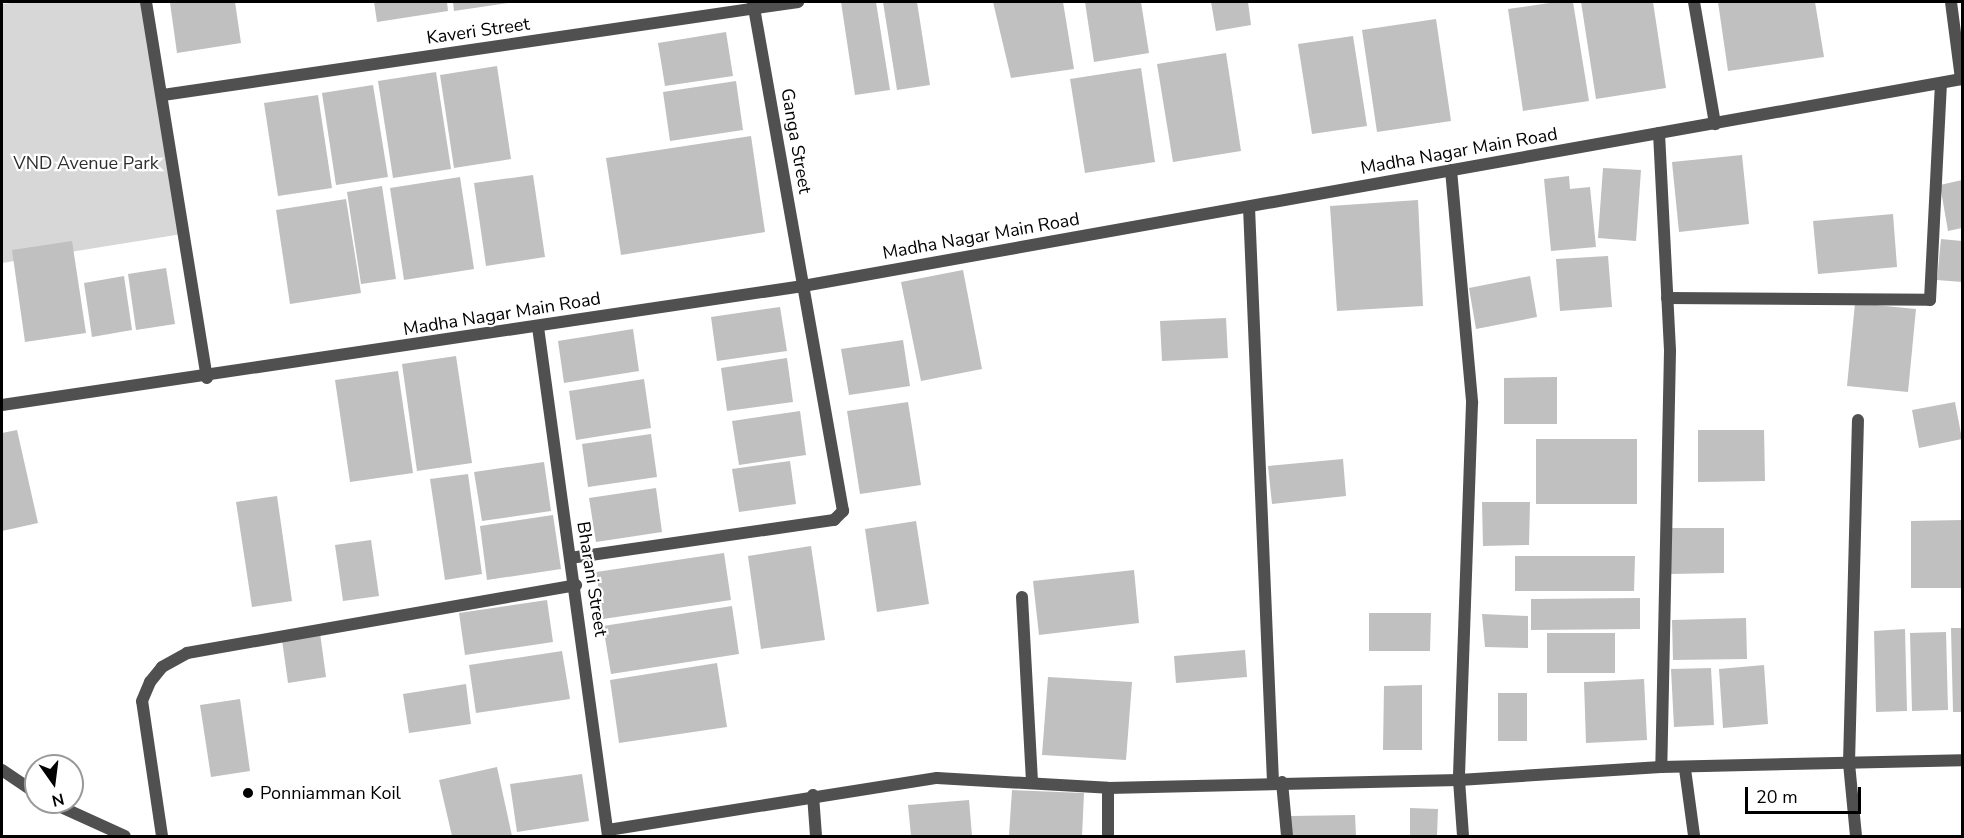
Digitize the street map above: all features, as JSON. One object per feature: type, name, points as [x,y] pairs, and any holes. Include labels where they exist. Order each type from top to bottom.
[{"type":"street","points":[[146,2],[163,95],[207,378]]},
{"type":"street","name":"Kaveri Street","points":[[163,95],[753,5],[798,2]]},
{"type":"street","points":[[1694,2],[1715,124]]},
{"type":"street","points":[[1951,2],[1962,79]]},
{"type":"street","name":"Ganga Street","points":[[570,558],[839,518],[843,502],[753,5]]},
{"type":"street","name":"Madha Nagar Main Road","points":[[2,405],[207,378],[803,286],[1962,79]]},
{"type":"street","points":[[1667,298],[1930,300],[1941,83]]},
{"type":"street","points":[[1659,134],[1670,351],[1661,767]]},
{"type":"street","points":[[1451,170],[1472,403],[1459,780],[1463,837]]},
{"type":"street","points":[[1249,207],[1278,782],[1287,837]]},
{"type":"street","name":"Bharani Street","points":[[538,327],[570,558],[576,585],[608,833]]},
{"type":"street","points":[[1856,837],[1849,763],[1858,420]]},
{"type":"street","points":[[162,837],[142,717],[142,701],[150,682],[162,668],[187,653],[576,585]]},
{"type":"street","points":[[1022,597],[1032,781]]},
{"type":"street","points":[[608,833],[813,795],[937,778],[1032,781],[1108,788],[1278,782],[1459,780],[1661,767],[1685,769],[1962,760]]},
{"type":"street","points":[[1685,769],[1694,837]]},
{"type":"street","points":[[2,770],[24,785]]},
{"type":"street","points":[[1108,788],[1108,837]]},
{"type":"street","points":[[813,795],[816,837]]},
{"type":"street","points":[[76,814],[125,837]]},
{"type":"green space","name":"VND Avenue Park","points":[[145,2],[182,234],[2,263],[2,4]]},
{"type":"building","points":[[235,2],[241,43],[177,53],[170,3]]},
{"type":"building","points":[[374,2],[447,2],[448,11],[377,22]]},
{"type":"building","points":[[453,2],[507,2],[508,3],[454,11]]},
{"type":"building","points":[[841,2],[876,2],[890,90],[855,95]]},
{"type":"building","points":[[883,2],[917,2],[930,85],[897,90]]},
{"type":"building","points":[[993,2],[1063,2],[1074,69],[1011,78]]},
{"type":"building","points":[[1085,2],[1141,2],[1149,53],[1094,62]]},
{"type":"building","points":[[1211,2],[1248,2],[1251,25],[1216,31]]},
{"type":"building","points":[[1556,2],[1573,2],[1589,101],[1523,111],[1508,9]]},
{"type":"building","points":[[1581,2],[1653,2],[1666,88],[1596,99]]},
{"type":"building","points":[[1718,2],[1815,2],[1824,57],[1728,71]]},
{"type":"building","points":[[1436,19],[1451,121],[1377,132],[1362,30]]},
{"type":"building","points":[[726,32],[733,76],[665,86],[658,43]]},
{"type":"building","points":[[1353,36],[1367,126],[1312,134],[1298,44]]},
{"type":"building","points":[[1226,53],[1241,151],[1173,162],[1157,64]]},
{"type":"building","points":[[497,66],[511,159],[454,168],[440,75]]},
{"type":"building","points":[[1141,68],[1155,162],[1085,173],[1070,79]]},
{"type":"building","points":[[436,72],[451,169],[393,178],[378,81]]},
{"type":"building","points":[[736,81],[743,130],[670,141],[663,92]]},
{"type":"building","points":[[373,85],[388,177],[336,185],[322,93]]},
{"type":"building","points":[[318,95],[332,188],[278,196],[264,103]]},
{"type":"building","points":[[751,136],[765,232],[621,255],[606,158]]},
{"type":"building","points":[[1742,155],[1749,224],[1679,232],[1672,162]]},
{"type":"building","points":[[1603,168],[1641,170],[1636,241],[1598,238]]},
{"type":"building","points":[[533,175],[545,257],[486,266],[474,183]]},
{"type":"building","points":[[1569,176],[1570,189],[1590,187],[1596,247],[1551,251],[1544,179]]},
{"type":"building","points":[[460,177],[474,269],[404,280],[390,188]]},
{"type":"building","points":[[1962,180],[1962,228],[1948,231],[1940,185]]},
{"type":"building","points":[[382,186],[396,279],[361,284],[347,192]]},
{"type":"building","points":[[346,199],[361,293],[290,304],[276,210]]},
{"type":"building","points":[[1418,200],[1423,306],[1337,311],[1330,206]]},
{"type":"building","points":[[1893,214],[1897,267],[1818,274],[1813,221]]},
{"type":"building","points":[[1941,239],[1962,241],[1962,282],[1937,280]]},
{"type":"building","points":[[72,241],[86,333],[25,342],[12,250]]},
{"type":"building","points":[[1608,256],[1612,307],[1560,311],[1556,259]]},
{"type":"building","points":[[166,268],[175,324],[136,330],[128,274]]},
{"type":"building","points":[[963,270],[982,369],[921,381],[901,282]]},
{"type":"building","points":[[124,276],[132,330],[92,337],[84,283]]},
{"type":"building","points":[[1530,276],[1537,317],[1476,329],[1469,288]]},
{"type":"building","points":[[1855,303],[1916,309],[1908,392],[1847,386]]},
{"type":"building","points":[[780,307],[787,351],[717,361],[711,317]]},
{"type":"building","points":[[1226,318],[1228,358],[1162,361],[1160,321]]},
{"type":"building","points":[[633,329],[639,371],[564,383],[558,341]]},
{"type":"building","points":[[903,340],[910,386],[849,395],[841,349]]},
{"type":"building","points":[[456,356],[472,463],[417,471],[402,364]]},
{"type":"building","points":[[787,358],[793,402],[727,411],[721,368]]},
{"type":"building","points":[[398,371],[413,473],[350,482],[335,380]]},
{"type":"building","points":[[1557,377],[1557,424],[1504,424],[1504,378]]},
{"type":"building","points":[[644,379],[651,428],[576,440],[569,391]]},
{"type":"building","points":[[908,402],[921,485],[860,494],[847,411]]},
{"type":"building","points":[[1955,402],[1962,439],[1919,448],[1912,410]]},
{"type":"building","points":[[800,411],[806,455],[739,465],[732,421]]},
{"type":"building","points":[[17,430],[38,523],[2,531],[2,433]]},
{"type":"building","points":[[1698,430],[1764,430],[1765,481],[1698,482]]},
{"type":"building","points":[[651,434],[657,477],[588,487],[582,444]]},
{"type":"building","points":[[1536,439],[1637,439],[1637,504],[1536,504]]},
{"type":"building","points":[[1343,459],[1346,496],[1272,504],[1268,466]]},
{"type":"building","points":[[790,461],[796,504],[739,512],[732,469]]},
{"type":"building","points":[[544,462],[551,511],[482,521],[474,472]]},
{"type":"building","points":[[468,474],[482,574],[445,580],[430,479]]},
{"type":"building","points":[[656,488],[662,532],[596,542],[589,498]]},
{"type":"building","points":[[277,496],[292,601],[252,607],[236,502]]},
{"type":"building","points":[[1482,502],[1530,502],[1529,545],[1483,546]]},
{"type":"building","points":[[553,515],[561,569],[487,580],[480,526]]},
{"type":"building","points":[[1962,520],[1962,588],[1911,588],[1911,521]]},
{"type":"building","points":[[916,521],[929,604],[877,612],[865,529]]},
{"type":"building","points":[[1670,528],[1724,528],[1724,573],[1670,574]]},
{"type":"building","points":[[371,540],[379,596],[343,601],[335,545]]},
{"type":"building","points":[[811,546],[825,640],[761,649],[748,556]]},
{"type":"building","points":[[724,553],[731,600],[603,619],[596,572]]},
{"type":"building","points":[[1515,556],[1635,556],[1634,591],[1515,591]]},
{"type":"building","points":[[1134,570],[1139,623],[1039,635],[1033,581]]},
{"type":"building","points":[[1640,598],[1640,629],[1531,630],[1531,599]]},
{"type":"building","points":[[547,600],[553,642],[465,655],[459,613]]},
{"type":"building","points":[[732,606],[739,654],[611,674],[603,626]]},
{"type":"building","points":[[1369,613],[1431,613],[1430,651],[1369,651]]},
{"type":"building","points":[[1482,614],[1528,616],[1528,648],[1485,647]]},
{"type":"building","points":[[1746,618],[1747,659],[1673,660],[1672,620]]},
{"type":"building","points":[[1951,628],[1962,628],[1962,712],[1953,712]]},
{"type":"building","points":[[1905,629],[1907,711],[1876,712],[1874,631]]},
{"type":"building","points":[[1946,632],[1948,710],[1912,711],[1910,633]]},
{"type":"building","points":[[320,633],[326,677],[288,683],[282,640]]},
{"type":"building","points":[[1547,633],[1615,633],[1615,673],[1547,673]]},
{"type":"building","points":[[1245,650],[1247,677],[1176,683],[1174,656]]},
{"type":"building","points":[[562,651],[570,699],[476,713],[469,665]]},
{"type":"building","points":[[717,663],[727,727],[619,743],[610,680]]},
{"type":"building","points":[[1764,665],[1768,724],[1723,728],[1719,669]]},
{"type":"building","points":[[1711,668],[1714,725],[1674,727],[1671,669]]},
{"type":"building","points":[[1048,677],[1132,682],[1126,760],[1042,755]]},
{"type":"building","points":[[1644,679],[1647,740],[1586,743],[1584,682]]},
{"type":"building","points":[[466,684],[471,724],[409,733],[403,694]]},
{"type":"building","points":[[1422,685],[1422,750],[1383,750],[1384,686]]},
{"type":"building","points":[[1498,693],[1527,693],[1527,741],[1498,741]]},
{"type":"building","points":[[240,699],[250,771],[211,777],[200,705]]},
{"type":"building","points":[[497,767],[512,836],[452,836],[439,780]]},
{"type":"building","points":[[582,774],[589,821],[517,832],[510,784]]},
{"type":"building","points":[[1012,790],[1084,793],[1082,836],[1009,836]]},
{"type":"building","points":[[969,800],[972,836],[911,836],[908,805]]},
{"type":"building","points":[[1410,808],[1438,809],[1437,836],[1410,836]]},
{"type":"building","points":[[1355,815],[1356,836],[1291,836],[1290,816]]},
{"type":"place","name":"Ponniamman Koil","points":[[248,793]]}]
